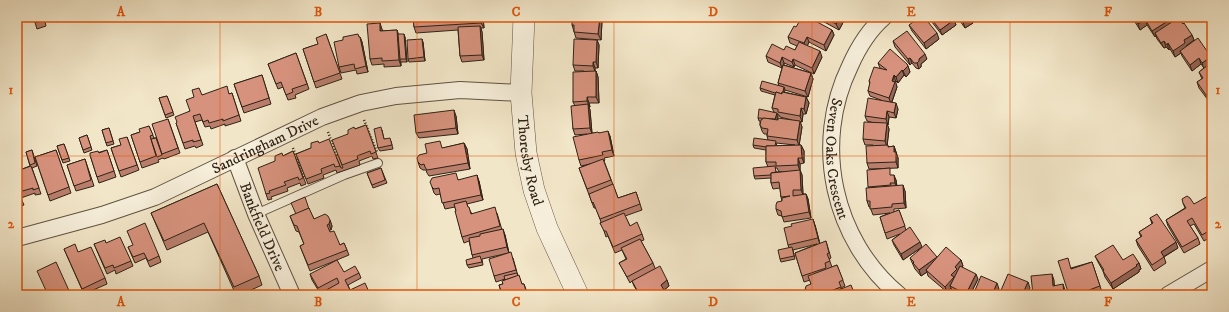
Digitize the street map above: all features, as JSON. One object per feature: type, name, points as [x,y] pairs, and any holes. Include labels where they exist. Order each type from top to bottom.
[{"type":"street","name":"Thoresby Road","points":[[524,17],[521,93],[526,153],[534,190],[547,228],[578,295]]},
{"type":"street","name":"Seven Oaks Crescent","points":[[884,17],[869,34],[856,54],[845,77],[837,101],[833,124],[832,172],[835,192],[844,219],[853,238],[869,263],[883,280],[899,295]]},
{"type":"street","name":"Sandringham Drive","points":[[17,238],[102,215],[154,197],[322,117],[361,104],[396,96],[460,90],[521,93]]},
{"type":"street","name":"Bankfield Drive","points":[[235,158],[256,214],[292,295]]},
{"type":"street","points":[[1168,295],[1212,269]]},
{"type":"lane","points":[[256,214],[344,175],[378,162]]},
{"type":"path","points":[[364,118],[380,159],[377,160],[378,162]]},
{"type":"path","points":[[329,136],[344,175]]},
{"type":"path","points":[[294,151],[309,190]]},
{"type":"building","points":[[33,17],[43,17],[44,20],[35,23]]},
{"type":"building","points":[[413,17],[481,17],[481,23],[414,27]]},
{"type":"building","points":[[572,17],[600,17],[598,34],[574,32]]},
{"type":"building","points":[[802,17],[808,17],[832,30],[824,45],[807,37],[804,43],[788,37],[794,26],[796,27]]},
{"type":"building","points":[[823,17],[840,17],[836,24]]},
{"type":"building","points":[[920,17],[924,17],[937,33],[924,43],[909,25]]},
{"type":"building","points":[[930,17],[952,17],[954,20],[940,30]]},
{"type":"building","points":[[959,17],[971,17],[963,22]]},
{"type":"building","points":[[1133,17],[1170,17],[1171,19],[1152,31],[1145,19],[1138,24]]},
{"type":"building","points":[[1178,18],[1183,24],[1184,23],[1192,35],[1184,40],[1185,43],[1173,51],[1168,43],[1167,45],[1164,41],[1161,43],[1155,33]]},
{"type":"building","points":[[380,23],[380,31],[397,30],[399,60],[382,61],[382,58],[370,59],[367,24]]},
{"type":"building","points":[[480,26],[482,55],[460,56],[458,27]]},
{"type":"building","points":[[907,31],[925,54],[917,63],[914,63],[910,58],[908,59],[893,41]]},
{"type":"building","points":[[326,34],[340,73],[314,82],[303,49],[318,44],[316,38]]},
{"type":"building","points":[[358,34],[360,37],[366,66],[355,69],[354,64],[339,67],[334,42],[343,40],[343,37]]},
{"type":"building","points":[[398,34],[404,34],[406,59],[400,59]]},
{"type":"building","points":[[1198,38],[1211,57],[1202,63],[1199,58],[1190,65],[1180,51]]},
{"type":"building","points":[[422,39],[424,57],[408,59],[407,40]]},
{"type":"building","points":[[574,39],[597,40],[596,62],[593,62],[593,66],[573,65]]},
{"type":"building","points":[[799,42],[820,51],[812,68],[793,59],[792,62],[782,57],[780,63],[766,56],[772,44],[784,50],[786,46],[795,50]]},
{"type":"building","points":[[890,49],[908,66],[896,77],[894,75],[892,81],[895,82],[889,98],[868,91],[869,81],[874,67],[887,70],[878,63]]},
{"type":"building","points":[[296,53],[307,84],[292,89],[293,92],[286,95],[281,82],[276,84],[268,64]]},
{"type":"building","points":[[1212,62],[1212,90],[1206,95],[1197,82],[1203,78],[1199,72]]},
{"type":"building","points":[[783,65],[811,73],[805,91],[778,83]]},
{"type":"building","points":[[596,71],[596,97],[587,97],[587,101],[573,102],[573,72]]},
{"type":"building","points":[[262,75],[269,98],[242,107],[234,84]]},
{"type":"building","points":[[762,81],[784,87],[782,94],[760,88]]},
{"type":"building","points":[[227,86],[229,94],[232,93],[239,115],[223,121],[223,119],[209,123],[208,120],[203,122],[200,114],[193,116],[201,140],[193,142],[193,140],[183,143],[175,117],[190,111],[186,100],[194,97],[192,90],[199,88],[202,95]]},
{"type":"building","points":[[776,92],[806,97],[804,109],[801,108],[800,116],[778,112],[778,109],[772,108]]},
{"type":"building","points":[[167,96],[173,112],[165,115],[159,98]]},
{"type":"building","points":[[868,98],[896,103],[894,113],[887,111],[886,119],[865,116]]},
{"type":"building","points":[[588,104],[590,128],[573,129],[571,106]]},
{"type":"building","points":[[759,109],[777,113],[775,119],[758,118]]},
{"type":"building","points":[[454,110],[456,128],[416,133],[414,115]]},
{"type":"building","points":[[764,118],[800,121],[797,140],[767,136],[768,129],[762,128],[760,125],[761,120]]},
{"type":"building","points":[[168,119],[178,148],[162,154],[152,124]]},
{"type":"building","points":[[864,122],[887,123],[885,141],[863,139]]},
{"type":"building","points":[[366,125],[376,152],[371,154],[370,151],[357,156],[358,159],[342,165],[332,140],[348,134],[348,130],[354,127],[355,129]]},
{"type":"building","points":[[149,126],[153,135],[150,136],[156,156],[140,162],[131,135],[140,132],[139,129]]},
{"type":"building","points":[[381,127],[384,139],[390,138],[392,145],[378,148],[374,129]]},
{"type":"building","points":[[109,128],[113,141],[106,143],[102,130]]},
{"type":"building","points":[[608,131],[612,150],[602,152],[603,155],[579,160],[573,137]]},
{"type":"building","points":[[87,135],[91,147],[83,150],[79,138]]},
{"type":"building","points":[[127,137],[137,165],[119,171],[111,148],[121,145],[119,139]]},
{"type":"building","points":[[156,138],[162,155],[157,157],[151,139]]},
{"type":"building","points":[[754,138],[776,141],[775,146],[766,147],[753,145]]},
{"type":"building","points":[[329,139],[340,166],[335,167],[334,164],[321,169],[322,173],[306,179],[296,154],[311,148],[311,143],[318,141],[319,143]]},
{"type":"building","points":[[440,141],[442,148],[464,143],[468,163],[427,170],[424,164],[421,165],[418,162],[417,158],[419,155],[427,153],[425,144]]},
{"type":"building","points":[[64,144],[69,158],[62,160],[57,146]]},
{"type":"building","points":[[801,145],[802,158],[798,158],[798,165],[776,166],[776,162],[766,162],[766,146]]},
{"type":"building","points":[[888,145],[888,147],[894,146],[894,152],[896,152],[896,162],[867,163],[866,146]]},
{"type":"building","points":[[32,150],[35,163],[30,165],[26,152]]},
{"type":"building","points":[[56,150],[69,187],[48,195],[35,157]]},
{"type":"building","points":[[107,150],[114,171],[97,177],[90,153],[98,151],[99,153]]},
{"type":"building","points":[[293,151],[303,178],[299,180],[298,177],[284,182],[286,185],[269,191],[270,193],[266,194],[258,168],[275,161],[275,156],[282,153],[283,156]]},
{"type":"building","points":[[338,155],[343,168],[341,168],[336,156]]},
{"type":"building","points":[[85,159],[91,180],[74,186],[67,165]]},
{"type":"building","points":[[603,159],[611,180],[587,189],[579,168]]},
{"type":"building","points":[[31,166],[39,188],[19,192],[22,199],[17,201],[17,171]]},
{"type":"building","points":[[775,166],[776,172],[771,173],[771,175],[754,176],[753,168]]},
{"type":"building","points":[[381,168],[385,180],[372,185],[367,173]]},
{"type":"building","points":[[890,168],[890,175],[894,175],[895,183],[890,183],[891,185],[868,187],[867,170]]},
{"type":"building","points":[[800,170],[801,190],[793,190],[793,196],[806,194],[809,212],[782,217],[781,211],[776,209],[777,202],[782,201],[782,198],[790,196],[781,197],[779,182],[771,183],[771,173]]},
{"type":"building","points":[[456,173],[458,180],[477,175],[481,195],[442,203],[439,188],[434,189],[430,182],[432,178]]},
{"type":"building","points":[[217,184],[259,276],[234,287],[204,223],[164,241],[151,213]]},
{"type":"building","points":[[613,184],[618,198],[636,192],[640,204],[600,219],[589,194]]},
{"type":"building","points":[[903,185],[904,203],[892,204],[892,207],[870,209],[870,201],[867,201],[866,188]]},
{"type":"building","points":[[1212,193],[1212,200],[1209,195]]},
{"type":"building","points":[[1187,196],[1194,204],[1208,196],[1212,203],[1212,229],[1202,235],[1192,218],[1187,221],[1198,238],[1182,247],[1166,220],[1186,208],[1182,199]]},
{"type":"building","points":[[305,197],[309,208],[296,214],[291,203]]},
{"type":"building","points":[[466,201],[471,214],[495,207],[500,226],[462,237],[454,204]]},
{"type":"building","points":[[309,208],[314,219],[325,214],[328,216],[330,220],[329,224],[327,225],[330,232],[334,231],[340,245],[344,243],[347,250],[308,265],[300,246],[304,244],[297,226],[294,225],[290,216]]},
{"type":"building","points":[[899,210],[905,226],[885,233],[880,217]]},
{"type":"building","points":[[624,213],[630,226],[637,222],[642,234],[613,247],[606,231],[604,231],[600,223]]},
{"type":"building","points":[[1157,214],[1176,242],[1161,252],[1164,257],[1152,265],[1136,240],[1142,236],[1139,232],[1153,223],[1150,218]]},
{"type":"building","points":[[813,219],[818,238],[788,245],[784,228],[792,226],[791,224]]},
{"type":"building","points":[[145,223],[159,256],[148,261],[144,253],[133,257],[128,247],[133,245],[127,231]]},
{"type":"building","points":[[910,227],[920,242],[901,254],[892,240]]},
{"type":"building","points":[[503,229],[507,247],[472,255],[469,238]]},
{"type":"building","points":[[120,237],[131,261],[114,268],[113,265],[105,268],[94,244],[105,240],[106,243]]},
{"type":"building","points":[[640,239],[653,263],[627,277],[619,263],[627,259],[621,248]]},
{"type":"building","points":[[826,241],[829,253],[827,254],[830,261],[825,263],[826,268],[802,276],[795,253]]},
{"type":"building","points":[[75,244],[78,252],[91,247],[105,278],[82,289],[64,249]]},
{"type":"building","points":[[926,244],[937,257],[919,270],[910,258]]},
{"type":"building","points":[[1113,245],[1123,260],[1133,254],[1139,263],[1136,265],[1137,266],[1111,283],[1095,256]]},
{"type":"building","points":[[792,247],[794,256],[780,259],[778,250]]},
{"type":"building","points":[[946,247],[961,260],[955,267],[957,269],[951,275],[954,277],[945,287],[926,270]]},
{"type":"building","points":[[511,252],[516,270],[494,276],[489,259]]},
{"type":"building","points":[[480,256],[482,262],[467,265],[466,260]]},
{"type":"building","points":[[1068,258],[1071,269],[1092,262],[1100,286],[1081,295],[1069,295],[1058,261]]},
{"type":"building","points":[[337,260],[344,272],[355,266],[359,273],[345,280],[350,290],[365,283],[369,292],[363,295],[320,295],[339,283],[337,278],[318,288],[310,274]]},
{"type":"building","points":[[56,262],[71,295],[48,295],[37,271]]},
{"type":"building","points":[[837,265],[843,280],[839,282],[841,287],[820,295],[807,295],[805,290],[806,286],[811,284],[808,276]]},
{"type":"building","points":[[660,266],[667,280],[661,285],[665,292],[659,295],[638,295],[639,294],[632,281]]},
{"type":"building","points":[[960,266],[976,274],[966,294],[950,286]]},
{"type":"building","points":[[517,273],[518,276],[505,280],[504,276]]},
{"type":"building","points":[[1008,274],[1028,282],[1023,293],[1028,295],[999,295]]},
{"type":"building","points":[[1052,274],[1053,286],[1063,284],[1064,295],[1033,295],[1031,276]]},
{"type":"building","points":[[519,275],[522,284],[524,284],[526,291],[524,291],[525,295],[502,294],[499,285],[503,284],[502,281]]},
{"type":"building","points":[[981,276],[997,283],[992,295],[973,295]]},
{"type":"building","points":[[851,285],[855,295],[826,295]]},
{"type":"building","points":[[254,292],[255,295],[247,295]]}]
